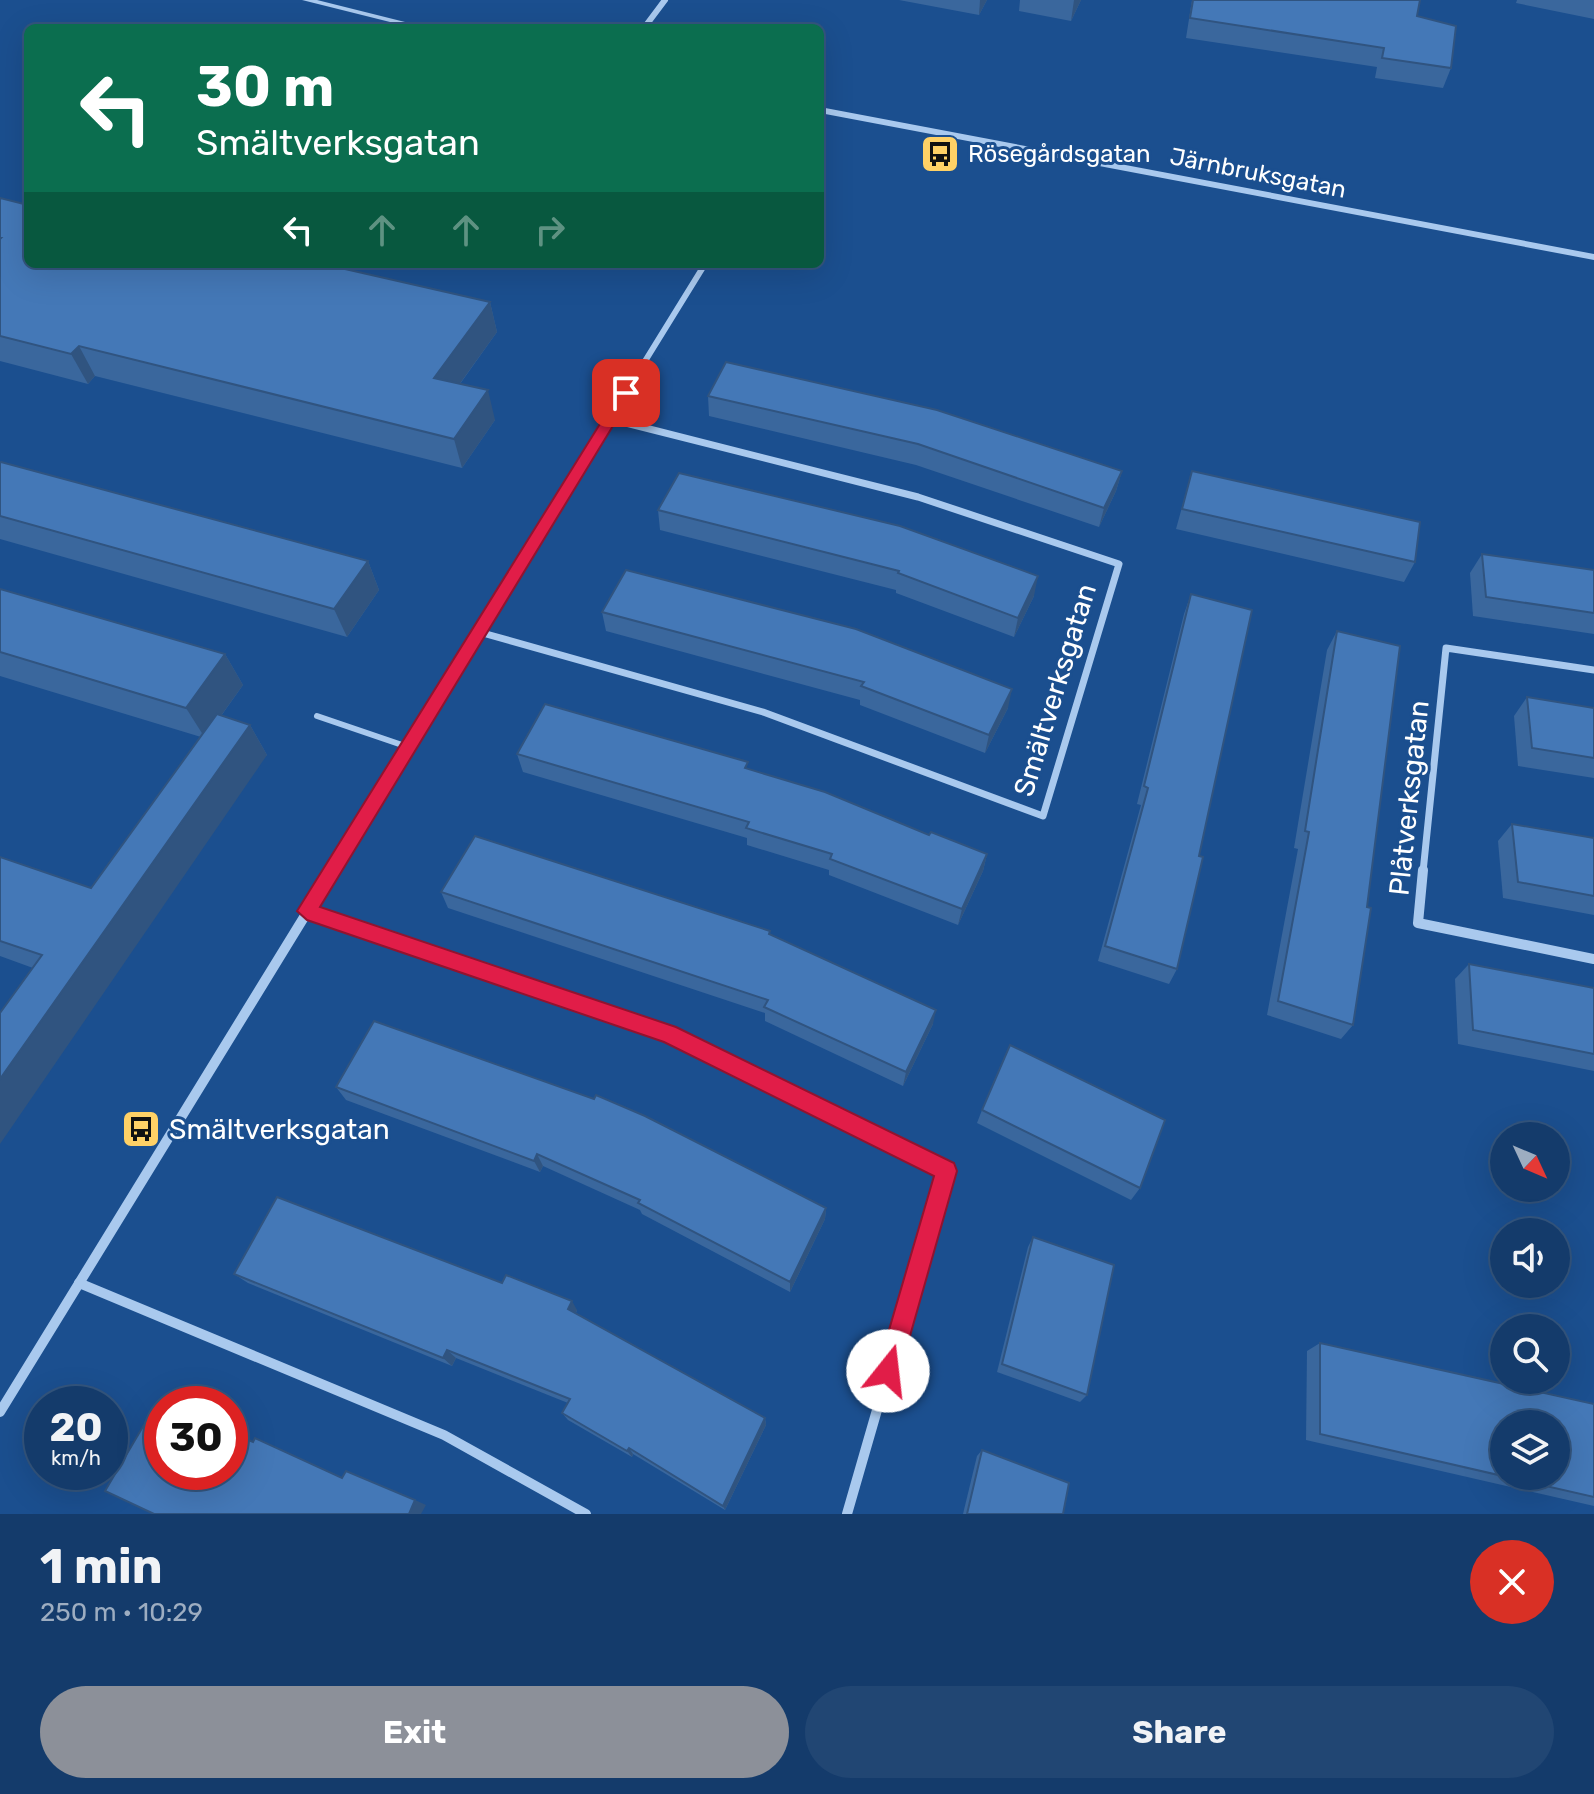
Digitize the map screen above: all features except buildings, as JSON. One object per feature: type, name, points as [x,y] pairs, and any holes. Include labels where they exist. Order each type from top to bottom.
[{"type":"street","points":[[306,0],[408,24]]},
{"type":"street","points":[[647,24],[665,0]]},
{"type":"street","name":"Järnbruksgatan","points":[[824,111],[1594,257]]},
{"type":"street","points":[[0,1412],[703,268]]},
{"type":"street","name":"Smältverksgatan","points":[[479,632],[763,712],[1043,816],[1119,564],[918,497],[610,419]]},
{"type":"street","name":"Plåtverksgatan","points":[[1594,670],[1446,648],[1418,923],[1594,959]]},
{"type":"street","points":[[307,911],[669,1034],[946,1171],[847,1514]]},
{"type":"street","points":[[79,1283],[444,1435],[586,1514]]},
{"type":"lane","points":[[317,716],[408,747]]},
{"type":"place","name":"Rösegårdsgatan","points":[[940,154]]},
{"type":"place","name":"Smältverksgatan","points":[[141,1129]]},
{"type":"route","points":[[626,393],[307,911],[669,1034],[946,1171],[888,1371]]}]
